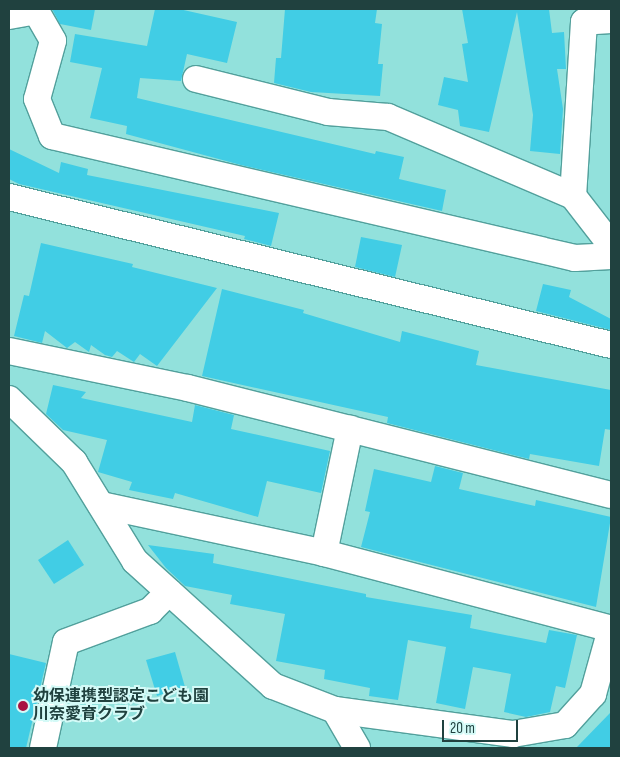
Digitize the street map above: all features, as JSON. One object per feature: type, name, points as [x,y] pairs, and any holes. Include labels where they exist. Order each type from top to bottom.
[{"type":"street","points":[[9,16],[36,11],[53,41],[37,99],[52,136],[575,258],[611,256]]},
{"type":"street","points":[[573,196],[584,22],[611,20]]},
{"type":"street","points":[[196,79],[328,112],[388,117],[573,196],[611,245]]},
{"type":"street","points":[[9,197],[611,345]]},
{"type":"street","points":[[9,351],[188,388],[611,495]]},
{"type":"street","points":[[9,398],[74,462],[135,561],[273,686],[335,710],[514,734],[565,725],[593,694],[611,629],[324,553],[101,505]]},
{"type":"street","points":[[324,553],[350,429]]},
{"type":"street","points":[[43,748],[66,642],[150,612],[169,592]]},
{"type":"street","points":[[335,710],[357,748]]},
{"type":"building","points":[[52,9],[95,9],[91,30],[60,24]]},
{"type":"building","points":[[155,9],[179,9],[237,22],[227,63],[187,54],[181,81],[140,78],[137,98],[375,154],[376,151],[404,157],[399,179],[446,190],[442,211],[241,165],[126,134],[127,126],[90,118],[102,68],[70,62],[75,34],[147,46]]},
{"type":"building","points":[[285,9],[377,9],[375,23],[382,24],[378,64],[383,64],[380,96],[311,92],[274,83],[276,58],[281,58]]},
{"type":"building","points":[[462,9],[549,9],[552,33],[564,32],[566,69],[557,69],[563,109],[560,154],[530,151],[533,115],[517,12],[489,132],[460,126],[458,110],[438,105],[444,77],[468,82],[462,44],[468,43]]},
{"type":"building","points":[[9,149],[59,173],[61,162],[88,169],[87,175],[279,213],[271,246],[244,239],[245,236],[19,184],[9,179]]},
{"type":"building","points":[[361,237],[402,245],[395,277],[355,267]]},
{"type":"building","points":[[41,243],[133,264],[132,267],[217,288],[157,366],[140,354],[134,362],[117,351],[112,357],[105,355],[91,345],[89,352],[75,342],[67,348],[45,331],[42,343],[14,336],[24,295],[29,296]]},
{"type":"building","points":[[543,284],[571,290],[569,297],[611,319],[611,330],[536,311]]},
{"type":"building","points":[[222,289],[304,310],[303,313],[400,342],[402,331],[479,351],[476,365],[611,390],[611,430],[605,429],[599,466],[530,454],[529,459],[387,423],[388,417],[202,376]]},
{"type":"building","points":[[53,385],[86,392],[81,398],[192,422],[195,405],[234,415],[231,429],[330,451],[321,493],[267,481],[258,517],[175,493],[173,499],[129,490],[132,482],[98,472],[107,440],[63,430],[46,414]]},
{"type":"building","points":[[435,466],[463,473],[459,489],[535,506],[536,500],[611,517],[596,607],[361,547],[370,512],[365,511],[374,469],[431,482]]},
{"type":"building","points":[[68,540],[84,565],[54,584],[38,560]]},
{"type":"building","points":[[148,545],[214,554],[213,563],[366,594],[366,597],[472,615],[470,628],[546,643],[549,630],[577,635],[565,688],[556,686],[550,712],[526,717],[504,712],[511,674],[473,667],[465,709],[436,703],[446,647],[408,640],[398,700],[369,696],[370,688],[324,679],[325,670],[276,661],[285,614],[230,604],[232,595],[185,586],[166,568]]},
{"type":"building","points":[[175,652],[185,687],[157,696],[146,660]]},
{"type":"building","name":"幼保連携型認定こども園 川奈愛育クラブ","points":[[9,654],[46,663],[26,748],[9,748]]},
{"type":"building","points":[[611,712],[611,748],[576,748]]},
{"type":"place","name":"幼保連携型認定こども園 川奈愛育クラブ","points":[[23,706]]}]
